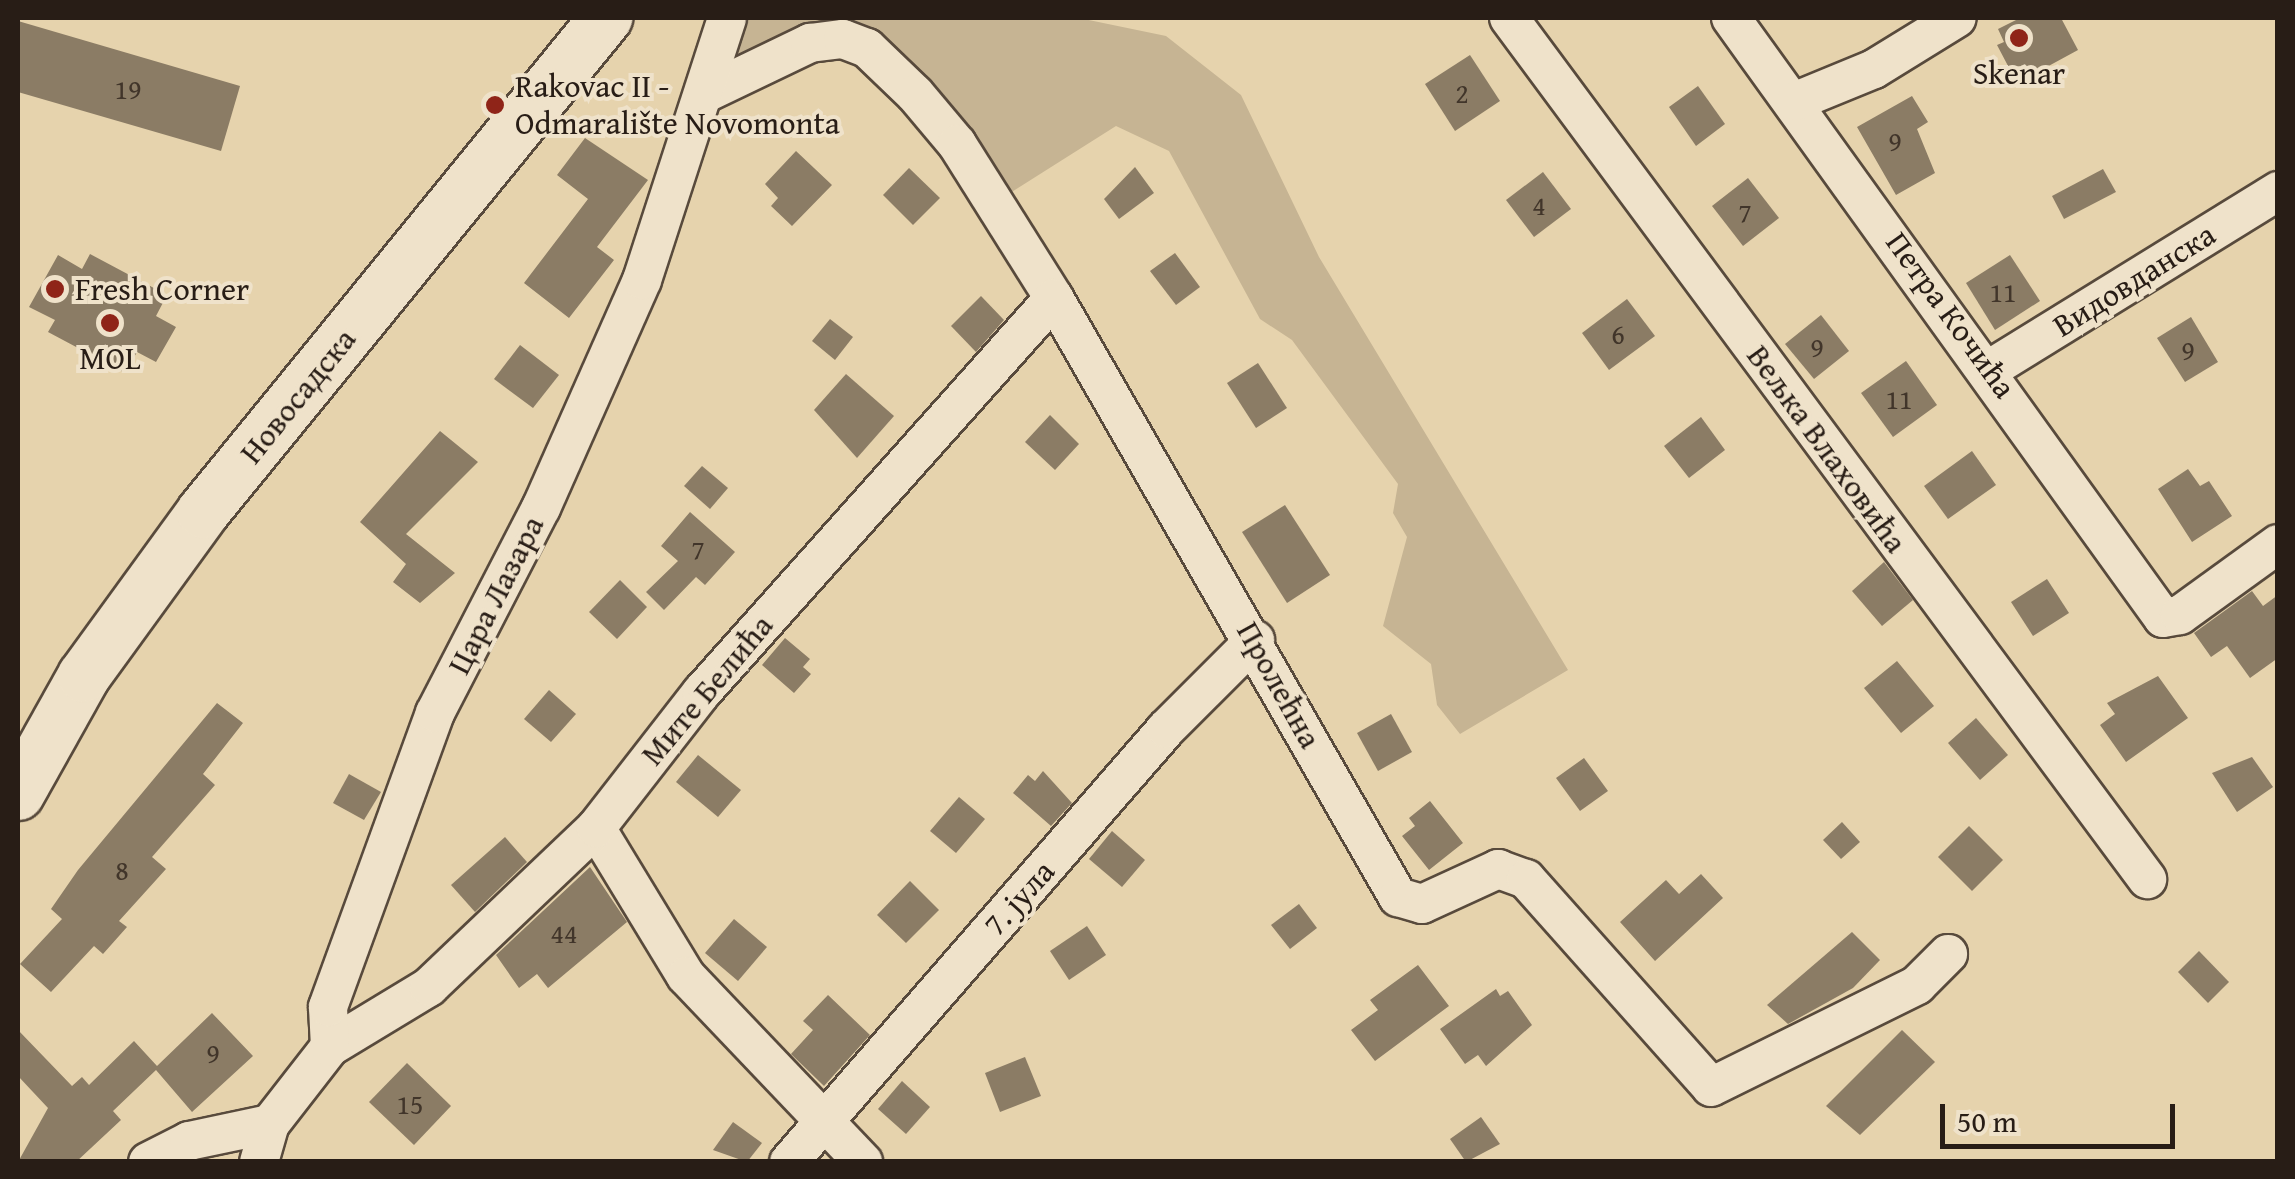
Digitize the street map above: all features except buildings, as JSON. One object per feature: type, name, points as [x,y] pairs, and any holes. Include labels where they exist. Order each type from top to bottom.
[{"type":"main road","name":"Новосадска","points":[[18,794],[84,676],[203,512],[606,18]]},
{"type":"street","name":"Цара Лазара","points":[[330,1047],[328,1006],[434,713],[541,508],[618,333],[704,94],[727,18]]},
{"type":"street","name":"Вељка Влаховића","points":[[1509,18],[2147,879]]},
{"type":"street","name":"Петра Кочића","points":[[1730,18],[1796,102],[1990,369],[2163,618],[2180,614],[2278,544]]},
{"type":"street","points":[[1796,102],[1874,68],[1957,18]]},
{"type":"street","name":"Пролећна","points":[[704,94],[810,44],[843,39],[868,48],[957,144],[1054,298],[1255,640],[1391,890],[1422,904],[1498,869],[1526,878],[1702,1084],[1728,1084],[1900,994],[1948,954]]},
{"type":"street","name":"Видовданска","points":[[1990,369],[2278,191]]},
{"type":"street","name":"Мите Белића","points":[[330,1047],[430,987],[596,828],[702,692],[1054,298]]},
{"type":"street","name":"7. јула","points":[[789,1162],[821,1118],[1255,640]]},
{"type":"street","points":[[596,828],[686,976],[863,1162]]},
{"type":"street","points":[[259,1162],[270,1124],[330,1047]]},
{"type":"street","points":[[148,1162],[189,1140],[270,1124]]},
{"type":"shaded area","points":[[743,18],[1079,18],[1166,36],[1241,95],[1319,257],[1568,670],[1460,734],[1437,705],[1431,664],[1383,626],[1407,537],[1393,513],[1398,484],[1292,340],[1260,319],[1169,151],[1116,126],[1010,193],[980,147],[865,26],[836,24],[737,68],[732,49]]},
{"type":"place","name":"Skenar","points":[[2019,38]]},
{"type":"place","name":"Rakovac II - Odmaralište Novomonta","points":[[495,105]]},
{"type":"place","name":"Fresh Corner","points":[[55,289]]},
{"type":"place","name":"MOL","points":[[110,323]]}]
